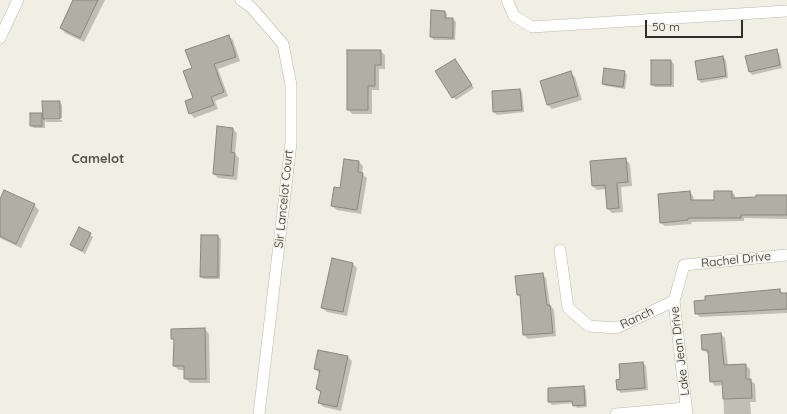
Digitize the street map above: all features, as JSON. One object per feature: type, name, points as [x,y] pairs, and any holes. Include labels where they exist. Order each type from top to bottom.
[{"type":"street","points":[[0,38],[18,0]]},
{"type":"street","name":"Sir Lancelot Court","points":[[241,0],[251,8],[283,44],[291,85],[291,143],[259,414]]},
{"type":"street","points":[[507,0],[514,16],[532,27],[787,11]]},
{"type":"street","name":"Ranch","points":[[560,250],[568,308],[588,326],[616,328],[674,301]]},
{"type":"street","name":"Rachel Drive","points":[[684,265],[787,255]]},
{"type":"street","name":"Lake Jean Drive","points":[[684,265],[674,301],[687,411]]},
{"type":"street","points":[[616,414],[687,411]]},
{"type":"building","points":[[73,0],[98,0],[80,38],[60,28]]},
{"type":"building","points":[[431,10],[445,11],[445,18],[453,18],[453,38],[430,37]]},
{"type":"building","points":[[229,35],[236,57],[214,64],[224,92],[211,97],[214,105],[189,114],[185,101],[193,98],[183,71],[192,68],[185,50]]},
{"type":"building","points":[[777,49],[780,65],[749,72],[745,56]]},
{"type":"building","points":[[347,50],[381,50],[381,65],[375,65],[375,86],[368,86],[368,110],[347,110]]},
{"type":"building","points":[[723,56],[726,76],[698,80],[695,61]]},
{"type":"building","points":[[455,59],[472,85],[452,98],[435,71]]},
{"type":"building","points":[[651,60],[671,60],[671,85],[651,85]]},
{"type":"building","points":[[604,68],[625,71],[623,87],[602,84]]},
{"type":"building","points":[[571,71],[578,96],[547,105],[540,81]]},
{"type":"building","points":[[520,89],[522,110],[493,112],[492,91]]},
{"type":"building","points":[[42,101],[60,101],[60,119],[43,119]]},
{"type":"building","points":[[30,113],[42,113],[42,126],[30,126]]},
{"type":"building","points":[[217,126],[233,128],[231,152],[235,153],[233,176],[213,174]]},
{"type":"building","points":[[626,158],[628,182],[617,183],[619,208],[607,209],[605,185],[592,186],[590,161]]},
{"type":"building","points":[[344,159],[359,161],[358,172],[363,173],[357,210],[331,206],[334,187],[340,188]]},
{"type":"building","points":[[4,190],[35,204],[16,244],[0,236],[0,199]]},
{"type":"building","points":[[690,191],[691,200],[714,200],[714,191],[732,191],[732,198],[756,197],[756,195],[787,195],[787,215],[741,215],[741,218],[688,218],[688,220],[660,223],[658,194]]},
{"type":"building","points":[[79,227],[91,233],[82,251],[70,245]]},
{"type":"building","points":[[201,235],[218,235],[218,277],[200,277]]},
{"type":"building","points":[[332,258],[353,263],[343,312],[321,308]]},
{"type":"building","points":[[543,273],[547,305],[550,305],[553,333],[523,335],[520,295],[517,295],[515,276]]},
{"type":"building","points":[[780,289],[780,293],[787,293],[787,309],[695,314],[694,301],[705,300],[705,296]]},
{"type":"building","points":[[205,328],[206,379],[184,379],[184,366],[173,366],[174,339],[171,339],[171,329]]},
{"type":"building","points":[[721,333],[724,365],[746,364],[746,379],[751,379],[752,398],[723,399],[722,381],[710,382],[708,350],[702,350],[701,335]]},
{"type":"building","points":[[318,350],[348,356],[337,407],[318,403],[321,391],[316,389],[320,370],[314,369]]},
{"type":"building","points":[[643,362],[645,388],[617,390],[616,380],[620,379],[619,364]]},
{"type":"building","points":[[584,386],[585,405],[573,406],[572,401],[548,402],[548,388]]},
{"type":"district","name":"Camelot","points":[[98,159]]}]
